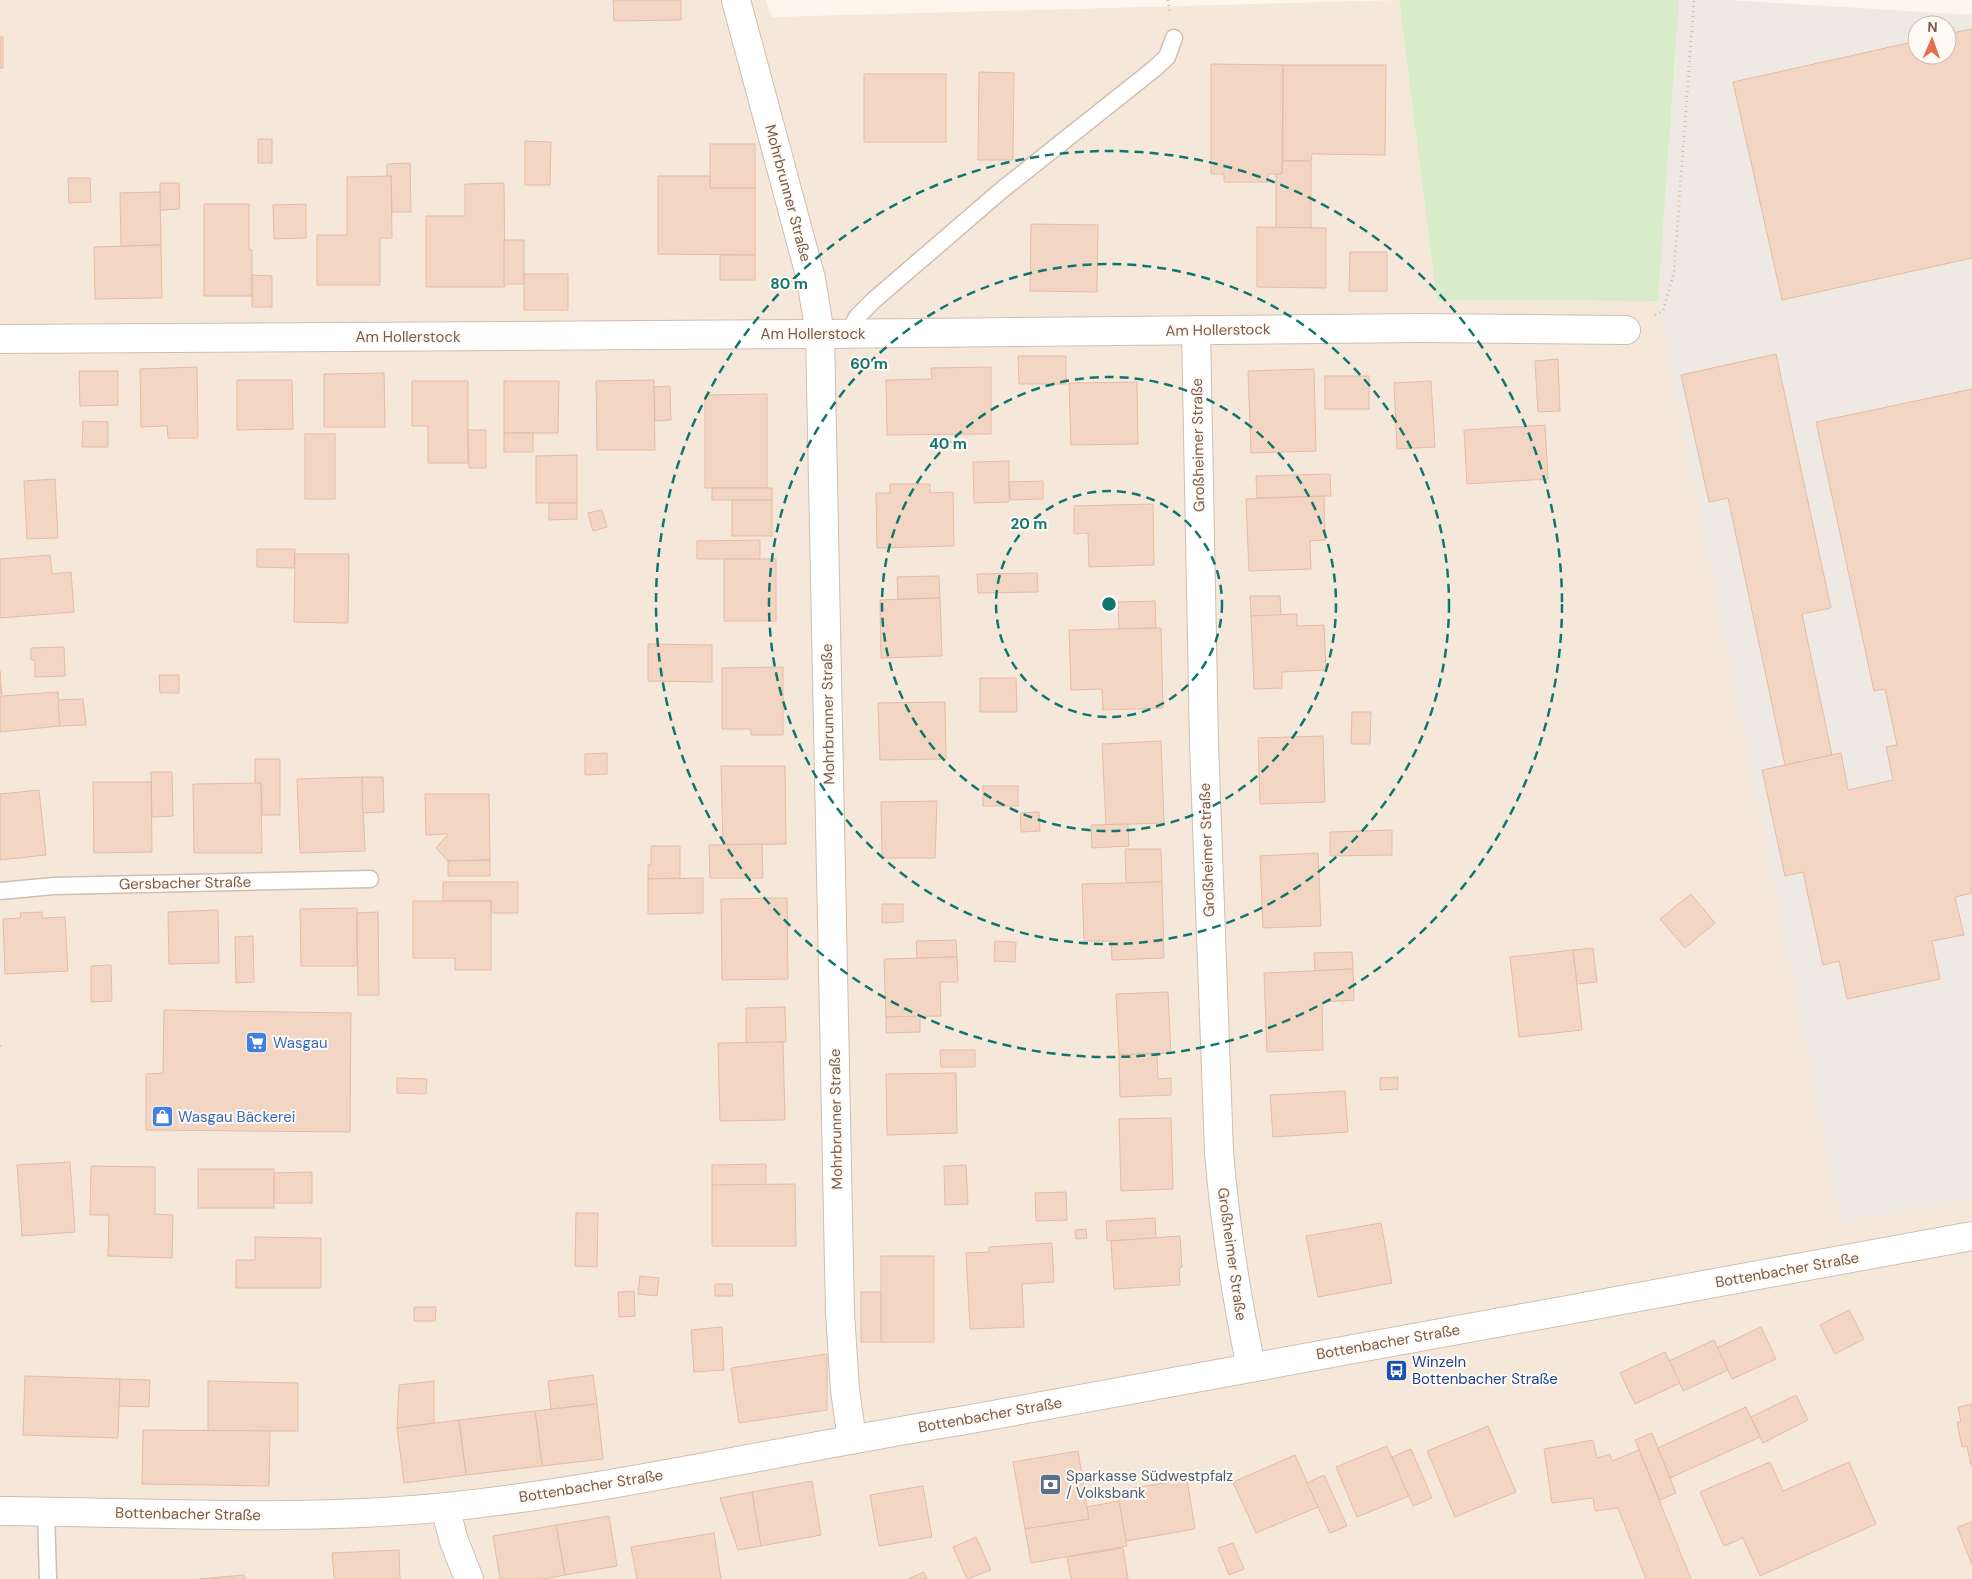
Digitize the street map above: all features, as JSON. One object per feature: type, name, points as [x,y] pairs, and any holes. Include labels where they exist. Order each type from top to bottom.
[{"type":"street","name":"Mohrbrunner Straße","points":[[736,0],[811,279],[820,334],[840,1313],[845,1390],[852,1438]]},
{"type":"street","name":"Am Hollerstock","points":[[0,339],[848,334],[1410,328],[1626,330]]},
{"type":"street","name":"Großheimer Straße","points":[[1196,330],[1204,754],[1219,1152],[1224,1218],[1235,1293],[1251,1367]]},
{"type":"street","name":"Bottenbacher Straße","points":[[0,1511],[308,1515],[445,1507],[526,1497],[619,1482],[852,1438],[960,1422],[1972,1236]]},
{"type":"street","points":[[445,1507],[454,1541],[469,1579]]},
{"type":"lane","points":[[848,334],[857,317],[874,300],[1003,190],[1154,69],[1167,56],[1174,38]]},
{"type":"lane","name":"Gersbacher Straße","points":[[0,891],[54,886],[370,879]]},
{"type":"lane","points":[[46,1511],[48,1579]]},
{"type":"path","points":[[1626,330],[1663,311],[1674,272],[1694,0]]},
{"type":"shaded area","points":[[0,0],[765,0],[772,17],[1399,0],[1438,300],[1658,301],[1842,1222],[1972,1198],[1972,1579],[0,1579]]},
{"type":"shaded area","points":[[1679,0],[1728,0],[1972,15],[1972,1198],[1842,1222],[1658,301]]},
{"type":"green space","points":[[1399,0],[1679,0],[1658,301],[1437,300]]},
{"type":"building","points":[[613,0],[681,0],[681,20],[614,21]]},
{"type":"building","points":[[1972,29],[1972,258],[1782,300],[1733,82],[1907,43],[1907,65],[1957,65],[1957,32]]},
{"type":"building","points":[[0,37],[3,37],[3,68],[0,68]]},
{"type":"building","points":[[1211,64],[1283,65],[1282,174],[1268,174],[1268,182],[1224,182],[1224,174],[1211,174]]},
{"type":"building","points":[[1283,65],[1386,65],[1385,155],[1312,154],[1311,161],[1283,161]]},
{"type":"building","points":[[979,72],[1014,73],[1013,160],[978,160]]},
{"type":"building","points":[[864,74],[946,74],[946,142],[864,142]]},
{"type":"building","points":[[258,139],[272,139],[272,163],[258,163]]},
{"type":"building","points":[[525,141],[551,142],[550,185],[525,185]]},
{"type":"building","points":[[710,144],[755,144],[755,188],[710,188]]},
{"type":"building","points":[[1283,161],[1311,161],[1311,228],[1276,228],[1276,174],[1282,174]]},
{"type":"building","points":[[410,163],[411,212],[392,212],[391,176],[387,176],[387,164]]},
{"type":"building","points":[[391,176],[392,238],[380,238],[380,285],[317,285],[317,235],[347,235],[347,177]]},
{"type":"building","points":[[658,176],[710,176],[710,188],[755,188],[755,255],[658,254]]},
{"type":"building","points":[[68,178],[90,178],[91,202],[69,203]]},
{"type":"building","points":[[160,183],[179,183],[180,209],[160,210]]},
{"type":"building","points":[[504,183],[505,287],[426,287],[426,216],[465,216],[465,184]]},
{"type":"building","points":[[160,192],[161,245],[121,246],[120,193]]},
{"type":"building","points":[[204,204],[249,204],[252,296],[204,296]]},
{"type":"building","points":[[306,204],[306,238],[274,239],[273,205]]},
{"type":"building","points":[[1031,224],[1098,225],[1097,292],[1030,291]]},
{"type":"building","points":[[1257,227],[1326,228],[1326,288],[1257,287]]},
{"type":"building","points":[[504,240],[524,240],[524,284],[504,284]]},
{"type":"building","points":[[161,245],[162,298],[95,299],[94,247]]},
{"type":"building","points":[[1350,252],[1387,252],[1387,291],[1349,291]]},
{"type":"building","points":[[720,255],[755,255],[755,280],[720,280]]},
{"type":"building","points":[[524,274],[568,274],[568,310],[524,310]]},
{"type":"building","points":[[252,275],[272,276],[272,307],[252,307]]},
{"type":"building","points":[[1776,354],[1831,608],[1802,614],[1832,755],[1785,765],[1728,498],[1709,502],[1681,375]]},
{"type":"building","points":[[1018,356],[1066,356],[1066,384],[1019,384]]},
{"type":"building","points":[[1558,359],[1560,411],[1538,412],[1535,361]]},
{"type":"building","points":[[197,367],[198,438],[168,438],[167,426],[141,427],[140,369]]},
{"type":"building","points":[[991,367],[991,434],[887,435],[886,380],[932,379],[931,368]]},
{"type":"building","points":[[1314,369],[1316,451],[1251,453],[1248,371]]},
{"type":"building","points":[[79,371],[118,371],[118,405],[80,406]]},
{"type":"building","points":[[384,373],[385,427],[324,427],[324,374]]},
{"type":"building","points":[[1325,376],[1369,376],[1369,409],[1325,409]]},
{"type":"building","points":[[237,380],[292,380],[293,429],[237,430]]},
{"type":"building","points":[[654,380],[655,450],[597,450],[596,381]]},
{"type":"building","points":[[412,381],[468,381],[468,463],[428,463],[428,426],[412,426]]},
{"type":"building","points":[[504,381],[559,381],[558,433],[504,433]]},
{"type":"building","points":[[1431,381],[1435,447],[1397,449],[1394,383]]},
{"type":"building","points":[[1137,382],[1138,444],[1071,445],[1069,383]]},
{"type":"building","points":[[670,386],[671,420],[655,421],[654,387]]},
{"type":"building","points":[[1972,389],[1972,893],[1955,897],[1964,935],[1932,941],[1940,979],[1847,999],[1839,961],[1823,965],[1803,872],[1785,876],[1762,770],[1841,753],[1848,790],[1893,780],[1886,747],[1897,745],[1885,689],[1874,691],[1816,422]]},
{"type":"building","points":[[767,394],[767,488],[705,488],[705,395]]},
{"type":"building","points":[[83,421],[108,422],[108,447],[82,447]]},
{"type":"building","points":[[1545,425],[1548,479],[1467,484],[1464,430]]},
{"type":"building","points":[[468,430],[486,430],[486,468],[469,468]]},
{"type":"building","points":[[504,433],[533,433],[533,452],[504,452]]},
{"type":"building","points":[[305,434],[335,434],[335,499],[305,499]]},
{"type":"building","points":[[577,455],[577,503],[536,503],[536,456]]},
{"type":"building","points":[[1009,461],[1009,502],[974,503],[973,462]]},
{"type":"building","points":[[1330,474],[1331,496],[1257,498],[1256,476]]},
{"type":"building","points":[[55,479],[58,538],[27,539],[24,481]]},
{"type":"building","points":[[1043,481],[1043,499],[1010,500],[1009,482]]},
{"type":"building","points":[[890,484],[930,484],[930,493],[953,492],[954,546],[877,548],[876,493],[890,493]]},
{"type":"building","points":[[712,488],[772,488],[772,500],[712,500]]},
{"type":"building","points":[[1324,496],[1325,540],[1310,541],[1311,569],[1249,571],[1246,499]]},
{"type":"building","points":[[732,500],[772,500],[772,536],[732,536]]},
{"type":"building","points":[[549,503],[577,503],[577,519],[549,520]]},
{"type":"building","points":[[1153,504],[1154,565],[1089,567],[1088,533],[1074,534],[1074,506]]},
{"type":"building","points":[[602,510],[607,527],[593,531],[588,513]]},
{"type":"building","points":[[760,540],[760,559],[697,559],[697,541]]},
{"type":"building","points":[[257,549],[295,549],[294,568],[257,567]]},
{"type":"building","points":[[295,554],[349,554],[348,623],[294,622]]},
{"type":"building","points":[[50,555],[52,574],[71,572],[74,612],[0,618],[0,559]]},
{"type":"building","points":[[724,559],[776,559],[776,621],[724,621]]},
{"type":"building","points":[[1037,573],[1038,592],[978,593],[977,574]]},
{"type":"building","points":[[939,576],[940,598],[898,599],[897,577]]},
{"type":"building","points":[[1250,596],[1280,596],[1281,615],[1251,616]]},
{"type":"building","points":[[940,598],[942,656],[881,658],[880,600]]},
{"type":"building","points":[[1155,601],[1156,628],[1119,629],[1118,602]]},
{"type":"building","points":[[1297,614],[1297,626],[1324,625],[1326,670],[1282,672],[1282,688],[1254,689],[1251,616]]},
{"type":"building","points":[[1161,628],[1163,708],[1103,710],[1102,689],[1071,690],[1069,630]]},
{"type":"building","points":[[648,644],[712,645],[712,682],[648,681]]},
{"type":"building","points":[[64,647],[65,676],[35,677],[35,660],[31,660],[31,648]]},
{"type":"building","points":[[783,667],[783,735],[751,735],[751,729],[722,729],[722,668]]},
{"type":"building","points":[[0,671],[2,696],[58,692],[60,726],[0,732]]},
{"type":"building","points":[[159,675],[179,675],[179,693],[160,693]]},
{"type":"building","points":[[980,678],[1016,678],[1017,712],[980,712]]},
{"type":"building","points":[[83,699],[86,725],[60,726],[58,700]]},
{"type":"building","points":[[945,702],[946,759],[880,760],[878,703]]},
{"type":"building","points":[[1352,712],[1371,712],[1370,744],[1351,744]]},
{"type":"building","points":[[1323,736],[1325,802],[1260,804],[1258,738]]},
{"type":"building","points":[[1161,741],[1164,823],[1106,825],[1102,744]]},
{"type":"building","points":[[607,753],[607,774],[585,775],[585,754]]},
{"type":"building","points":[[255,759],[280,759],[280,815],[262,815],[261,783],[255,784]]},
{"type":"building","points":[[721,766],[785,766],[786,844],[723,845]]},
{"type":"building","points":[[151,772],[172,772],[173,816],[152,817]]},
{"type":"building","points":[[362,777],[365,851],[300,853],[297,779]]},
{"type":"building","points":[[362,777],[383,777],[384,812],[363,813]]},
{"type":"building","points":[[93,782],[151,782],[152,852],[94,853]]},
{"type":"building","points":[[261,783],[262,853],[194,853],[193,784]]},
{"type":"building","points":[[983,786],[1018,786],[1018,806],[983,806]]},
{"type":"building","points":[[39,790],[46,855],[0,860],[0,794]]},
{"type":"building","points":[[425,794],[489,794],[490,860],[448,861],[436,848],[448,834],[426,835]]},
{"type":"building","points":[[937,801],[935,858],[882,858],[881,802]]},
{"type":"building","points":[[1039,812],[1040,831],[1021,832],[1020,813]]},
{"type":"building","points":[[1128,824],[1129,846],[1092,848],[1091,825]]},
{"type":"building","points":[[1392,830],[1392,855],[1330,856],[1330,832]]},
{"type":"building","points":[[762,844],[763,878],[710,878],[709,845]]},
{"type":"building","points":[[651,846],[680,846],[680,878],[648,879],[648,865],[651,865]]},
{"type":"building","points":[[1125,849],[1161,849],[1162,882],[1126,883]]},
{"type":"building","points":[[1318,853],[1321,926],[1263,928],[1260,856]]},
{"type":"building","points":[[490,860],[490,876],[448,876],[448,861]]},
{"type":"building","points":[[703,878],[703,913],[648,914],[648,879]]},
{"type":"building","points":[[443,882],[518,882],[518,913],[491,913],[491,901],[443,901]]},
{"type":"building","points":[[1162,882],[1164,958],[1112,960],[1111,941],[1084,941],[1082,884]]},
{"type":"building","points":[[1691,894],[1715,923],[1685,948],[1660,919]]},
{"type":"building","points":[[787,898],[788,979],[722,980],[721,899]]},
{"type":"building","points":[[413,901],[491,901],[491,970],[455,970],[455,958],[413,958]]},
{"type":"building","points":[[882,904],[903,904],[903,922],[882,923]]},
{"type":"building","points":[[357,908],[357,966],[301,966],[300,909]]},
{"type":"building","points":[[218,910],[219,963],[169,964],[168,912]]},
{"type":"building","points":[[42,912],[42,918],[65,917],[68,971],[5,974],[3,919],[21,918],[20,913]]},
{"type":"building","points":[[378,912],[379,995],[358,995],[357,913]]},
{"type":"building","points":[[253,936],[254,982],[236,983],[235,937]]},
{"type":"building","points":[[956,940],[957,957],[917,958],[916,941]]},
{"type":"building","points":[[995,941],[1016,942],[1015,962],[994,961]]},
{"type":"building","points":[[1593,948],[1597,982],[1577,984],[1573,950]]},
{"type":"building","points":[[1573,950],[1582,1030],[1519,1037],[1510,957]]},
{"type":"building","points":[[1352,952],[1353,969],[1315,971],[1314,953]]},
{"type":"building","points":[[957,957],[958,982],[940,982],[941,1016],[886,1017],[884,959]]},
{"type":"building","points":[[111,965],[112,1001],[91,1002],[91,966]]},
{"type":"building","points":[[1353,969],[1354,1000],[1322,1002],[1323,1050],[1267,1052],[1264,973]]},
{"type":"building","points":[[1168,992],[1171,1053],[1119,1055],[1116,994]]},
{"type":"building","points":[[785,1007],[786,1042],[746,1043],[746,1008]]},
{"type":"building","name":"Wasgau","points":[[164,1010],[351,1013],[350,1132],[146,1130],[146,1074],[163,1073]]},
{"type":"building","points":[[920,1016],[920,1032],[886,1033],[886,1017]]},
{"type":"building","points":[[783,1042],[785,1120],[720,1121],[718,1043]]},
{"type":"building","points":[[940,1050],[975,1050],[975,1067],[941,1067]]},
{"type":"building","points":[[1157,1053],[1158,1079],[1171,1078],[1171,1095],[1120,1097],[1119,1055]]},
{"type":"building","points":[[956,1073],[957,1133],[887,1135],[886,1074]]},
{"type":"building","points":[[1398,1077],[1398,1089],[1380,1090],[1380,1078]]},
{"type":"building","points":[[397,1078],[427,1079],[426,1094],[397,1093]]},
{"type":"building","points":[[1345,1091],[1348,1132],[1273,1137],[1270,1095]]},
{"type":"building","points":[[1171,1118],[1173,1189],[1121,1191],[1119,1119]]},
{"type":"building","points":[[70,1162],[75,1232],[22,1236],[17,1165]]},
{"type":"building","points":[[766,1164],[766,1185],[712,1185],[712,1165]]},
{"type":"building","points":[[966,1165],[968,1204],[945,1205],[944,1166]]},
{"type":"building","points":[[91,1166],[155,1167],[155,1214],[173,1215],[172,1258],[108,1256],[109,1215],[90,1215]]},
{"type":"building","points":[[198,1169],[274,1169],[274,1208],[198,1208]]},
{"type":"building","points":[[312,1172],[312,1203],[274,1203],[274,1173]]},
{"type":"building","points":[[795,1184],[796,1246],[712,1246],[712,1185]]},
{"type":"building","points":[[1066,1192],[1067,1220],[1036,1221],[1035,1193]]},
{"type":"building","points":[[576,1213],[598,1213],[597,1267],[575,1266]]},
{"type":"building","points":[[1155,1218],[1156,1238],[1107,1241],[1106,1221]]},
{"type":"building","points":[[1381,1223],[1392,1283],[1318,1297],[1306,1236]]},
{"type":"building","points":[[1086,1229],[1087,1238],[1076,1239],[1075,1230]]},
{"type":"building","points":[[1180,1236],[1182,1267],[1179,1268],[1180,1285],[1114,1289],[1111,1241]]},
{"type":"building","points":[[255,1237],[321,1238],[321,1288],[236,1288],[236,1260],[255,1260]]},
{"type":"building","points":[[1052,1243],[1054,1282],[1022,1284],[1024,1327],[970,1329],[966,1253],[989,1252],[989,1247]]},
{"type":"building","points":[[881,1256],[934,1256],[934,1342],[881,1342]]},
{"type":"building","points":[[640,1276],[659,1278],[657,1296],[638,1294]]},
{"type":"building","points":[[715,1284],[732,1284],[733,1296],[715,1296]]},
{"type":"building","points":[[634,1291],[635,1316],[619,1317],[618,1292]]},
{"type":"building","points":[[861,1292],[881,1292],[881,1342],[861,1342]]},
{"type":"building","points":[[414,1307],[436,1307],[435,1321],[414,1321]]},
{"type":"building","points":[[1849,1310],[1864,1339],[1835,1354],[1820,1325]]},
{"type":"building","points":[[722,1327],[724,1370],[694,1372],[691,1330]]},
{"type":"building","points":[[1761,1327],[1776,1359],[1732,1379],[1717,1348]]},
{"type":"building","points":[[1714,1340],[1728,1370],[1683,1391],[1669,1361]]},
{"type":"building","points":[[1665,1352],[1680,1383],[1635,1404],[1620,1373]]},
{"type":"building","points":[[827,1354],[827,1410],[739,1423],[731,1368]]},
{"type":"building","points":[[593,1375],[597,1404],[551,1409],[548,1381]]},
{"type":"building","points":[[25,1376],[120,1379],[118,1438],[23,1435]]},
{"type":"building","points":[[120,1379],[150,1380],[149,1407],[119,1406]]},
{"type":"building","points":[[208,1381],[298,1383],[298,1431],[208,1431]]},
{"type":"building","points":[[434,1381],[434,1423],[397,1428],[399,1385]]},
{"type":"building","points":[[1796,1395],[1808,1420],[1763,1443],[1751,1417]]},
{"type":"building","points":[[597,1404],[603,1459],[542,1466],[535,1411]]},
{"type":"building","points":[[1972,1404],[1971,1465],[1967,1446],[1962,1447],[1957,1422],[1961,1422],[1958,1407]]},
{"type":"building","points":[[1746,1407],[1760,1437],[1670,1478],[1658,1448]]},
{"type":"building","points":[[535,1411],[542,1466],[466,1475],[459,1420]]},
{"type":"building","points":[[459,1420],[466,1475],[404,1483],[397,1428]]},
{"type":"building","points":[[1488,1426],[1516,1492],[1455,1517],[1427,1451]]},
{"type":"building","points":[[143,1430],[270,1431],[269,1486],[142,1484]]},
{"type":"building","points":[[1652,1433],[1676,1493],[1660,1500],[1635,1440]]},
{"type":"building","points":[[1593,1440],[1597,1458],[1610,1454],[1612,1461],[1639,1450],[1691,1579],[1646,1579],[1618,1508],[1595,1511],[1593,1498],[1552,1503],[1544,1449]]},
{"type":"building","points":[[1387,1446],[1409,1496],[1357,1517],[1336,1467]]},
{"type":"building","points":[[1411,1449],[1432,1498],[1413,1506],[1392,1457]]},
{"type":"building","name":"Sparkasse Südwestpfalz / Volksbank","points":[[1078,1451],[1089,1519],[1025,1529],[1013,1462]]},
{"type":"building","points":[[1295,1455],[1318,1507],[1256,1533],[1233,1482]]},
{"type":"building","points":[[1770,1462],[1783,1491],[1849,1462],[1876,1524],[1760,1576],[1743,1538],[1724,1546],[1700,1492]]},
{"type":"building","points":[[1324,1475],[1347,1526],[1330,1533],[1307,1483]]},
{"type":"building","points":[[1187,1479],[1195,1529],[1126,1541],[1117,1491]]},
{"type":"building","points":[[812,1481],[821,1535],[761,1546],[752,1492]]},
{"type":"building","points":[[923,1486],[932,1537],[879,1546],[870,1495]]},
{"type":"building","points":[[752,1492],[761,1546],[738,1550],[720,1498]]},
{"type":"building","points":[[1119,1501],[1127,1546],[1031,1563],[1025,1529],[1089,1519],[1087,1507]]},
{"type":"building","points":[[609,1516],[617,1566],[565,1575],[556,1525]]},
{"type":"building","points":[[1972,1522],[1972,1565],[1957,1527]]},
{"type":"building","points":[[556,1525],[565,1575],[543,1579],[500,1579],[493,1536]]},
{"type":"building","points":[[714,1533],[721,1579],[637,1579],[631,1547]]},
{"type":"building","points":[[976,1537],[991,1570],[967,1579],[953,1547]]},
{"type":"building","points":[[1233,1543],[1244,1569],[1229,1575],[1218,1548]]},
{"type":"building","points":[[1123,1548],[1128,1579],[1071,1579],[1067,1557]]},
{"type":"building","points":[[399,1550],[400,1579],[334,1579],[332,1553]]},
{"type":"building","points":[[924,1572],[927,1579],[908,1579]]},
{"type":"building","points":[[244,1575],[245,1579],[199,1579]]},
{"type":"place","name":"Wasgau","points":[[257,1043]]},
{"type":"place","name":"Wasgau Bäckerei","points":[[162,1117]]},
{"type":"place","name":"Winzeln Bottenbacher Straße","points":[[1396,1371]]},
{"type":"place","name":"Sparkasse Südwestpfalz / Volksbank","points":[[1050,1485]]}]
